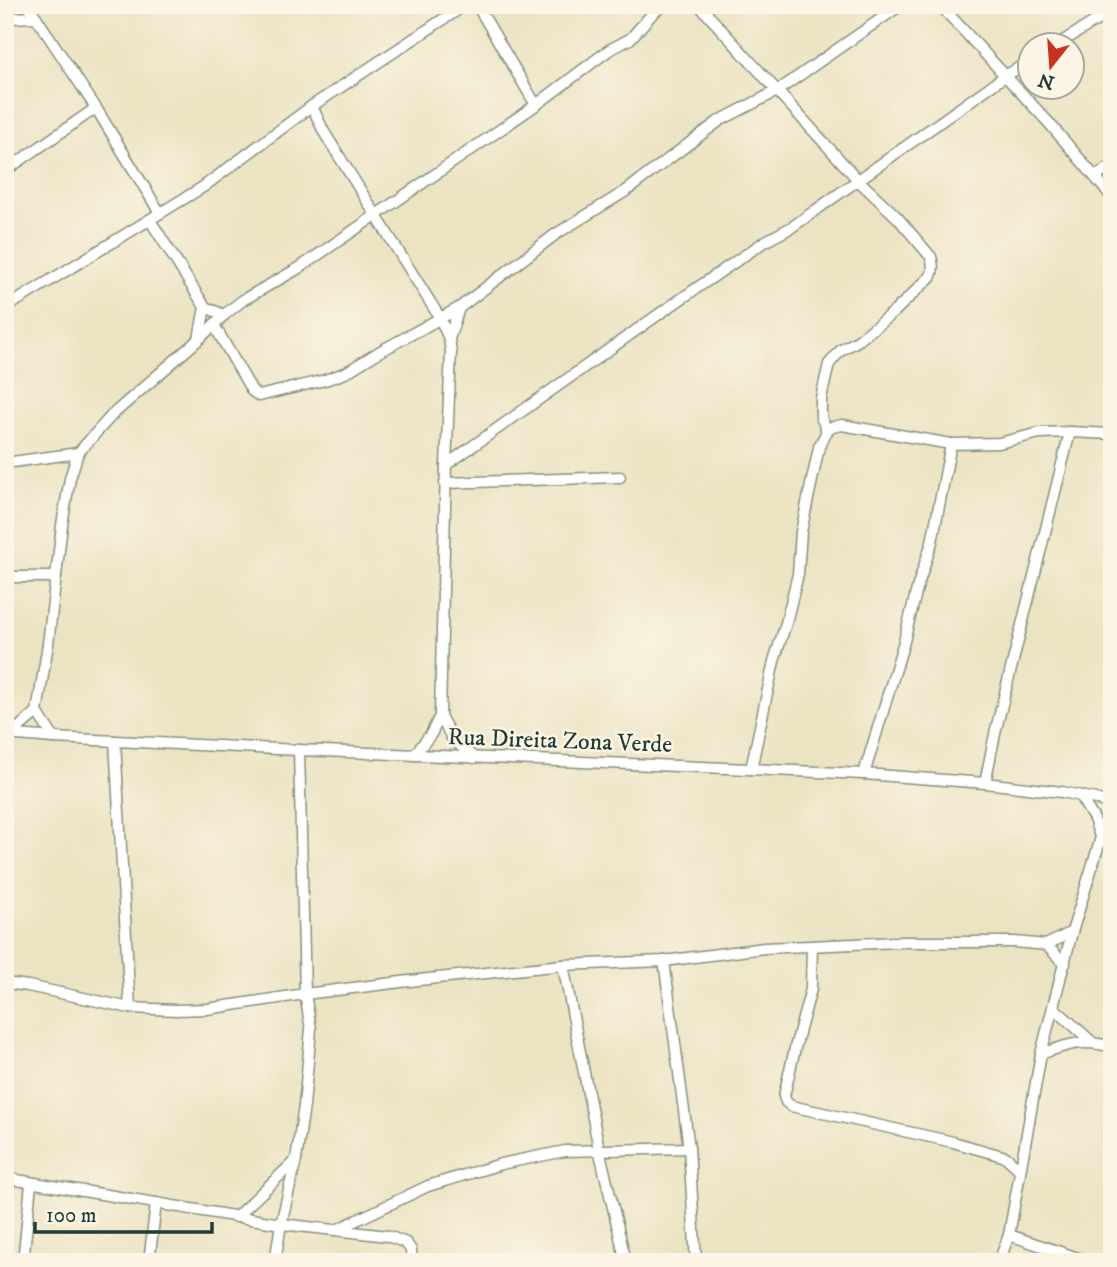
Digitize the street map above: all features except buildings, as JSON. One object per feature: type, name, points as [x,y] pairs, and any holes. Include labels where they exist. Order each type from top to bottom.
[{"type":"street","points":[[14,5],[8,20],[36,17]]},
{"type":"street","points":[[27,5],[96,108],[205,307],[224,315]]},
{"type":"street","points":[[5,308],[202,187],[312,106],[465,5]]},
{"type":"street","points":[[477,5],[536,105]]},
{"type":"street","points":[[54,738],[37,712],[70,478],[78,453],[112,415],[243,300],[299,268],[536,105],[609,50],[629,39],[664,5]]},
{"type":"street","points":[[699,5],[931,257],[931,276],[895,311],[859,340],[841,350],[829,364],[821,398],[821,417],[827,431]]},
{"type":"street","points":[[709,17],[714,5]]},
{"type":"street","points":[[214,325],[252,391],[259,396],[345,373],[459,308],[556,234],[626,191],[719,121],[777,91],[901,5]]},
{"type":"street","points":[[940,5],[1049,123],[1112,197]]},
{"type":"street","points":[[1078,32],[1112,11]]},
{"type":"street","points":[[446,465],[718,273],[792,227],[1016,69]]},
{"type":"street","points":[[312,106],[324,132],[440,318],[449,339],[451,352],[440,716],[431,734],[414,755]]},
{"type":"street","points":[[5,171],[96,108]]},
{"type":"street","points":[[1095,177],[1112,166]]},
{"type":"street","points":[[5,298],[17,302]]},
{"type":"street","points":[[198,340],[205,307]]},
{"type":"street","points":[[449,339],[459,308]]},
{"type":"street","points":[[751,769],[774,661],[798,575],[801,532],[819,447],[827,431],[842,425],[951,444],[991,444],[1040,433],[1112,434]]},
{"type":"street","points":[[985,783],[1070,432]]},
{"type":"street","points":[[864,774],[932,542],[951,444]]},
{"type":"street","points":[[5,463],[78,453]]},
{"type":"street","points":[[445,483],[620,477]]},
{"type":"street","points":[[5,577],[56,577]]},
{"type":"street","points":[[8,734],[37,712]]},
{"type":"street","points":[[440,716],[453,738],[474,758]]},
{"type":"street","name":"Rua Direita Zona Verde","points":[[8,734],[299,750],[864,774],[1062,792],[1111,804]]},
{"type":"street","points":[[115,741],[130,1008]]},
{"type":"street","points":[[275,1262],[296,1160],[311,1029],[305,994],[299,750]]},
{"type":"street","points":[[1080,796],[1094,819],[1100,837]]},
{"type":"street","points":[[999,1262],[1009,1235],[1041,1054],[1072,932],[1111,804]]},
{"type":"street","points":[[1100,837],[1112,831]]},
{"type":"street","points":[[5,984],[28,986],[130,1008],[207,1009],[305,994],[563,965],[664,961],[764,948],[898,942],[1015,942],[1046,946],[1072,932]]},
{"type":"street","points":[[812,946],[811,989],[787,1083],[786,1102],[1006,1157],[1020,1170]]},
{"type":"street","points":[[1046,946],[1065,964]]},
{"type":"street","points":[[664,961],[689,1148],[696,1262]]},
{"type":"street","points":[[563,965],[599,1149],[626,1262]]},
{"type":"street","points":[[1054,1008],[1091,1042]]},
{"type":"street","points":[[1041,1054],[1064,1045],[1091,1042],[1112,1047]]},
{"type":"street","points":[[336,1230],[428,1186],[501,1164],[565,1151],[689,1148]]},
{"type":"street","points":[[1006,1157],[1024,1149]]},
{"type":"street","points":[[236,1217],[296,1160]]},
{"type":"street","points":[[5,1178],[281,1224],[398,1238],[411,1250],[412,1262]]},
{"type":"street","points":[[23,1262],[32,1184]]},
{"type":"street","points":[[149,1262],[156,1203]]},
{"type":"street","points":[[1009,1235],[1090,1262]]}]
